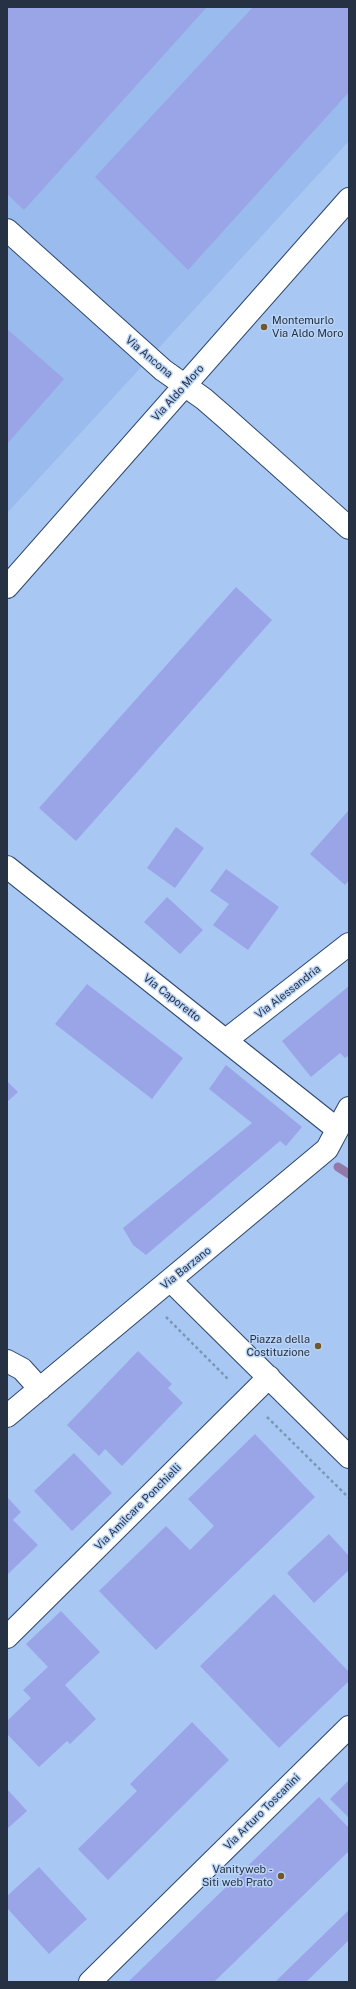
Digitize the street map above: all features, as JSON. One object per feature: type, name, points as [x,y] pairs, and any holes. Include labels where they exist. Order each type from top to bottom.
[{"type":"street","name":"Via Aldo Moro","points":[[7,587],[349,199]]},
{"type":"street","name":"Via Ancona","points":[[7,230],[163,370],[227,419],[349,528]]},
{"type":"street","name":"Via Caporetto","points":[[7,867],[337,1129]]},
{"type":"street","name":"Via Alessandria","points":[[226,1040],[349,944]]},
{"type":"street","name":"Via Barzano","points":[[7,1416],[171,1281],[327,1149],[349,1108]]},
{"type":"street","points":[[171,1281],[349,1457]]},
{"type":"street","points":[[7,1361],[22,1369],[40,1389]]},
{"type":"street","name":"Via Amilcare Ponchielli","points":[[7,1637],[269,1377]]},
{"type":"street","name":"Via Arturo Toscanini","points":[[90,1982],[349,1727]]},
{"type":"shaded area","points":[[7,7],[349,7],[349,141],[7,513]]},
{"type":"building","points":[[7,7],[207,7],[24,210],[7,194]]},
{"type":"building","points":[[253,7],[349,7],[349,92],[188,270],[95,177]]},
{"type":"building","points":[[7,329],[64,379],[7,444]]},
{"type":"building","points":[[236,587],[272,620],[76,841],[39,808]]},
{"type":"building","points":[[349,810],[349,880],[345,885],[310,854]]},
{"type":"building","points":[[176,827],[204,848],[175,888],[147,868]]},
{"type":"building","points":[[226,869],[279,907],[248,950],[213,925],[229,904],[210,891]]},
{"type":"building","points":[[167,897],[203,930],[180,954],[144,922]]},
{"type":"building","points":[[87,984],[183,1058],[152,1099],[55,1024]]},
{"type":"building","points":[[349,986],[349,1055],[345,1058],[340,1053],[311,1077],[282,1041]]},
{"type":"building","points":[[226,1065],[302,1127],[286,1146],[280,1141],[146,1255],[133,1245],[123,1228],[252,1123],[209,1089]]},
{"type":"building","points":[[7,1081],[18,1092],[7,1102]]},
{"type":"building","points":[[138,1351],[172,1384],[168,1388],[183,1403],[122,1466],[105,1449],[99,1456],[67,1425]]},
{"type":"building","points":[[255,1434],[315,1497],[156,1650],[99,1591],[166,1526],[190,1550],[214,1526],[188,1499]]},
{"type":"building","points":[[74,1453],[112,1493],[72,1531],[34,1491]]},
{"type":"building","points":[[7,1497],[21,1512],[13,1520],[38,1545],[7,1575]]},
{"type":"building","points":[[329,1534],[349,1556],[349,1570],[314,1603],[287,1573]]},
{"type":"building","points":[[274,1594],[349,1672],[349,1681],[279,1748],[200,1666]]},
{"type":"building","points":[[61,1611],[100,1652],[65,1685],[96,1719],[70,1744],[67,1741],[39,1767],[7,1734],[7,1721],[31,1698],[23,1690],[48,1667],[26,1644]]},
{"type":"building","points":[[192,1722],[229,1760],[108,1880],[78,1849],[137,1791],[130,1784]]},
{"type":"building","points":[[349,1780],[349,1818],[330,1799]]},
{"type":"building","points":[[7,1789],[27,1811],[7,1829]]},
{"type":"building","points":[[319,1797],[349,1828],[349,1851],[214,1982],[128,1982]]},
{"type":"building","points":[[39,1867],[87,1919],[49,1954],[7,1908],[7,1896]]},
{"type":"building","points":[[349,1910],[349,1940],[306,1982],[275,1982]]},
{"type":"waterway","points":[[338,1167],[349,1174]]},
{"type":"place","name":"Montemurlo Via Aldo Moro","points":[[264,327]]},
{"type":"place","name":"Piazza della Costituzione","points":[[318,1346]]},
{"type":"place","name":"Vanityweb - Siti web Prato","points":[[281,1876]]}]
